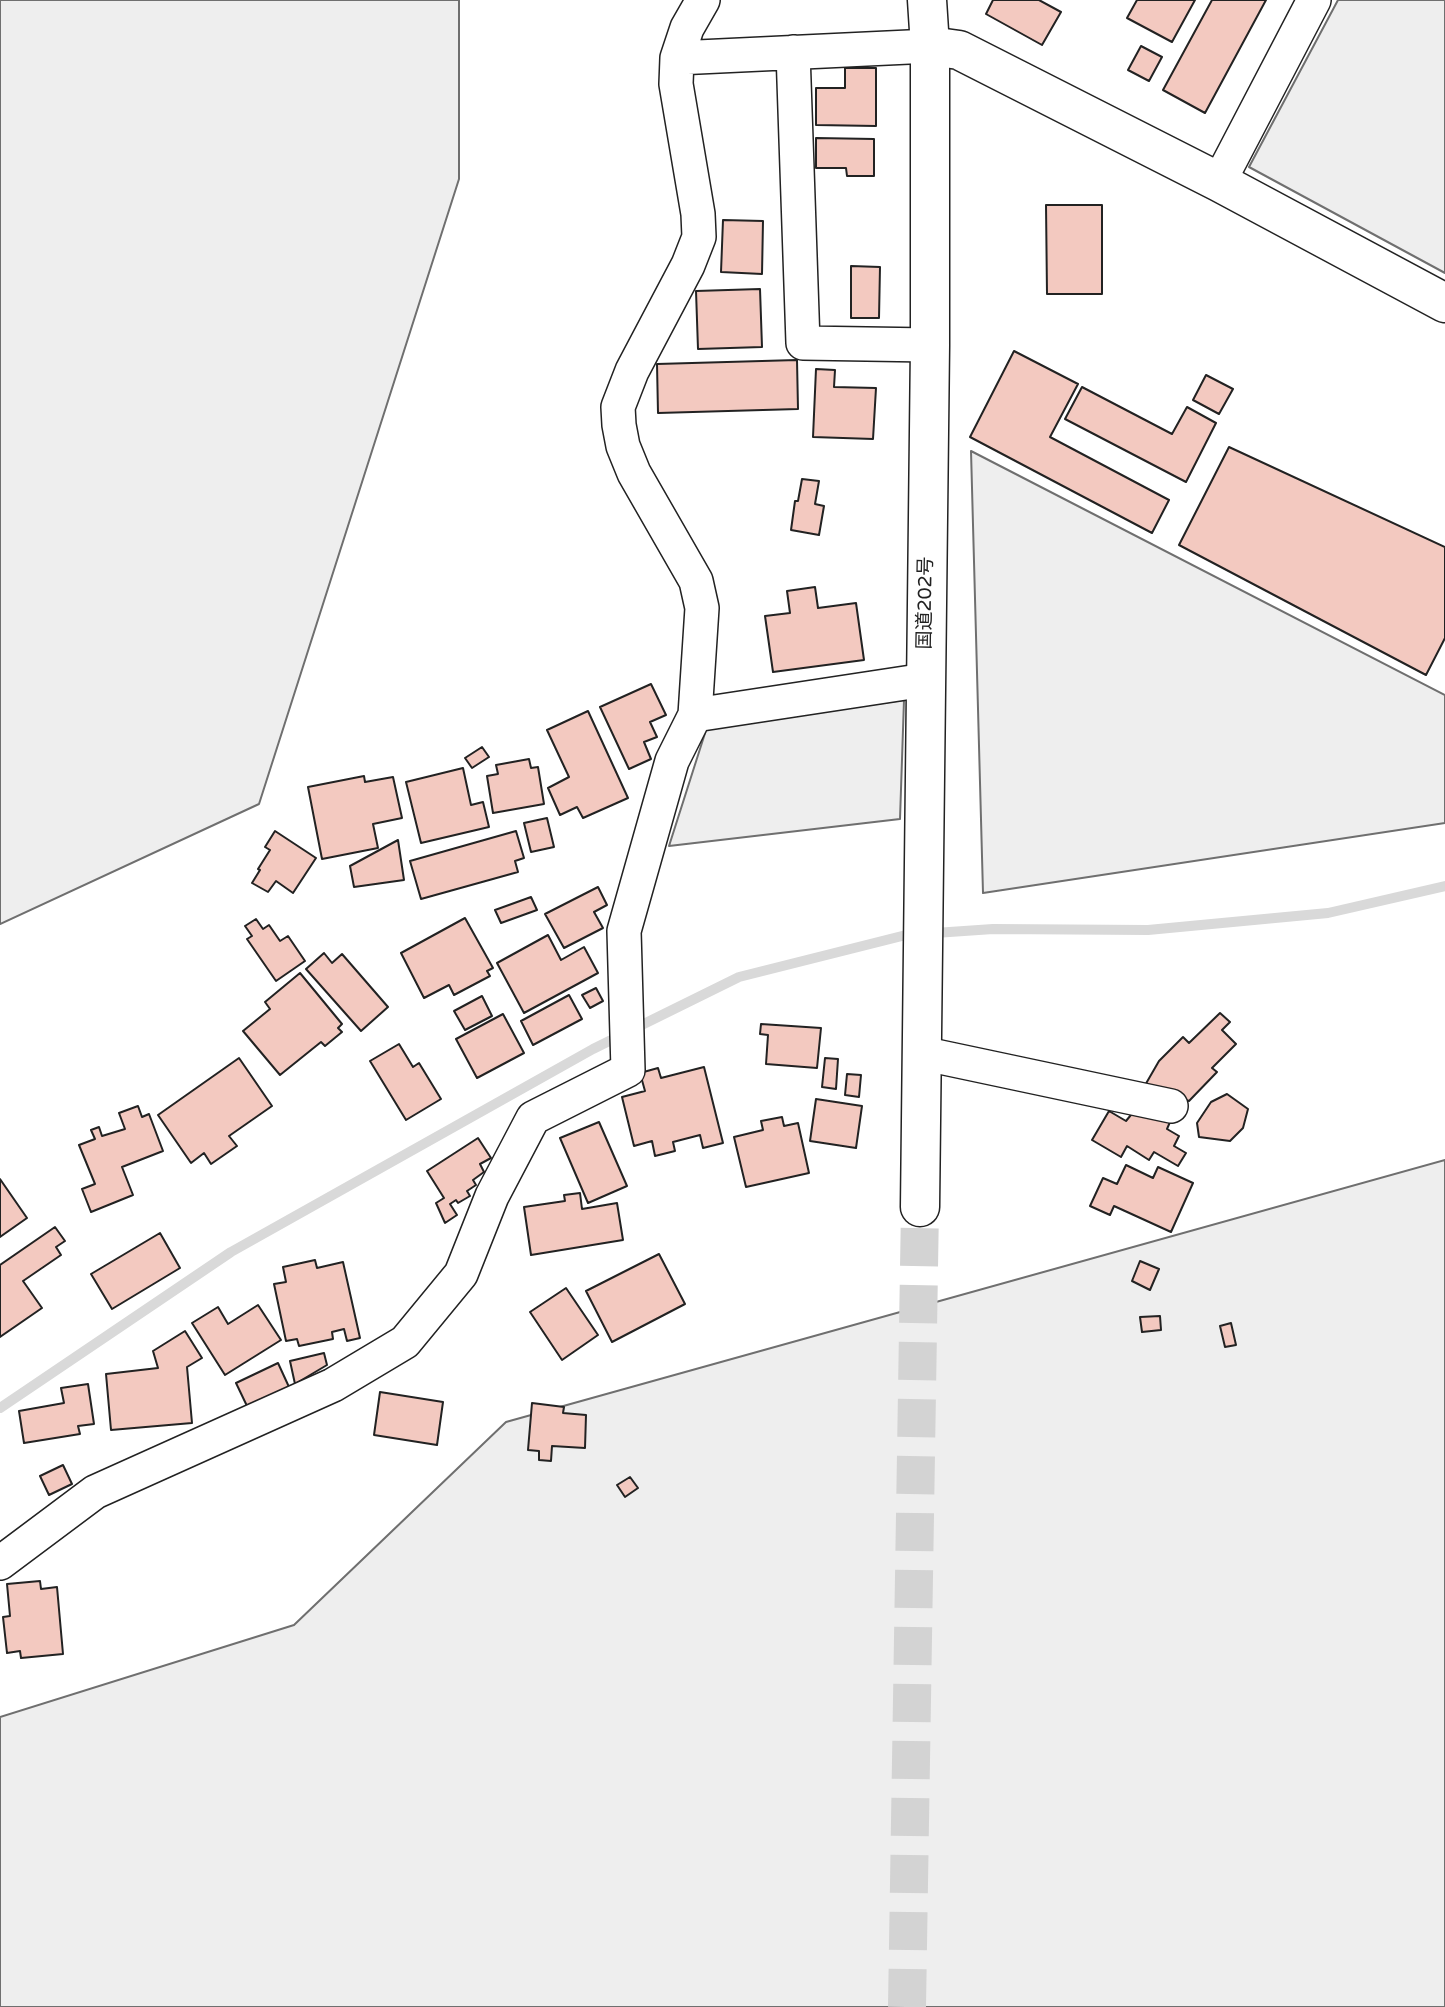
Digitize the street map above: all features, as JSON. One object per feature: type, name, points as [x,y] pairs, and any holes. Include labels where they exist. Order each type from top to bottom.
[{"type":"main road","name":"国道202号","points":[[920,1207],[930,345],[930,47],[927,0]]},
{"type":"main road","points":[[930,47],[959,50],[1219,182],[1445,303]]},
{"type":"street","points":[[0,1563],[94,1492],[333,1385],[405,1342],[461,1274],[492,1196],[533,1118],[628,1070],[624,931],[672,761],[695,715],[702,608],[696,580],[634,473],[623,446],[618,407],[632,371],[688,265],[699,237],[698,214],[676,84],[677,58],[687,28],[703,0]]},
{"type":"street","points":[[1219,182],[1314,0]]},
{"type":"street","points":[[677,58],[930,47]]},
{"type":"street","points":[[793,52],[803,343],[930,345]]},
{"type":"street","points":[[695,715],[925,680]]},
{"type":"street","points":[[921,1053],[1171,1106]]},
{"type":"shaded area","points":[[0,0],[459,0],[459,179],[259,804],[0,924]]},
{"type":"shaded area","points":[[1338,0],[1445,0],[1445,273],[1249,167]]},
{"type":"shaded area","points":[[971,451],[1445,695],[1445,823],[983,893]]},
{"type":"shaded area","points":[[904,700],[900,819],[669,846],[707,727]]},
{"type":"shaded area","points":[[1445,1160],[1445,2007],[0,2007],[0,1717],[294,1625],[506,1422]]},
{"type":"building","points":[[993,0],[1039,0],[1061,12],[1042,45],[986,14]]},
{"type":"building","points":[[1137,0],[1195,0],[1172,42],[1127,18]]},
{"type":"building","points":[[1212,0],[1266,0],[1205,113],[1163,90]]},
{"type":"building","points":[[1141,46],[1162,57],[1149,81],[1128,70]]},
{"type":"building","points":[[845,68],[876,68],[876,126],[816,125],[816,88],[845,88]]},
{"type":"building","points":[[816,138],[874,139],[874,176],[847,176],[846,168],[816,168]]},
{"type":"building","points":[[1046,205],[1102,205],[1102,294],[1047,294]]},
{"type":"building","points":[[723,220],[763,221],[762,274],[721,272]]},
{"type":"building","points":[[851,266],[880,267],[879,318],[851,318]]},
{"type":"building","points":[[760,289],[762,347],[698,349],[696,291]]},
{"type":"building","points":[[1014,351],[1078,384],[1050,437],[1169,500],[1152,533],[970,437]]},
{"type":"building","points":[[797,360],[798,409],[658,413],[657,364]]},
{"type":"building","points":[[816,369],[835,370],[834,387],[876,388],[873,439],[813,437]]},
{"type":"building","points":[[1206,375],[1233,389],[1219,414],[1193,400]]},
{"type":"building","points":[[1082,387],[1172,434],[1187,407],[1216,423],[1186,482],[1065,419]]},
{"type":"building","points":[[1229,447],[1445,547],[1445,638],[1426,675],[1179,545]]},
{"type":"building","points":[[802,479],[819,481],[815,504],[824,506],[819,535],[791,530],[795,501],[798,501]]},
{"type":"building","points":[[815,587],[818,608],[856,603],[864,660],[773,672],[765,616],[790,613],[787,591]]},
{"type":"building","points":[[651,684],[666,715],[650,722],[657,737],[644,742],[651,759],[629,769],[600,707]]},
{"type":"building","points":[[588,711],[628,798],[583,818],[577,807],[560,815],[548,788],[569,777],[547,730]]},
{"type":"building","points":[[482,747],[489,757],[472,768],[465,758]]},
{"type":"building","points":[[529,759],[531,768],[538,767],[544,804],[493,813],[487,776],[498,774],[496,765]]},
{"type":"building","points":[[463,768],[471,805],[483,802],[489,827],[421,843],[406,782]]},
{"type":"building","points":[[364,776],[365,782],[393,777],[402,818],[373,824],[378,848],[322,859],[308,787]]},
{"type":"building","points":[[547,818],[554,847],[531,852],[524,823]]},
{"type":"building","points":[[275,831],[316,858],[293,893],[276,881],[268,892],[252,883],[270,850],[265,847]]},
{"type":"building","points":[[516,831],[524,858],[515,861],[518,872],[421,899],[410,861]]},
{"type":"building","points":[[398,840],[404,880],[354,887],[350,866]]},
{"type":"building","points":[[598,887],[607,905],[594,912],[603,928],[564,948],[545,914]]},
{"type":"building","points":[[531,897],[537,910],[501,923],[495,910]]},
{"type":"building","points":[[465,918],[493,968],[487,971],[490,976],[454,995],[449,985],[424,998],[401,953]]},
{"type":"building","points":[[256,919],[263,929],[269,925],[280,941],[288,936],[305,961],[276,981],[247,939],[252,936],[245,926]]},
{"type":"building","points":[[548,935],[561,960],[584,947],[598,973],[524,1013],[497,963]]},
{"type":"building","points":[[324,953],[332,963],[342,954],[388,1007],[361,1031],[306,969]]},
{"type":"building","points":[[300,973],[342,1024],[338,1028],[342,1032],[325,1046],[321,1042],[280,1075],[243,1031],[270,1009],[265,1002]]},
{"type":"building","points":[[596,988],[603,1001],[590,1008],[582,995]]},
{"type":"building","points":[[569,995],[582,1019],[533,1045],[521,1021]]},
{"type":"building","points":[[482,996],[492,1016],[465,1030],[454,1011]]},
{"type":"building","points":[[1220,1013],[1230,1022],[1222,1030],[1236,1044],[1212,1068],[1217,1072],[1189,1101],[1144,1087],[1159,1061],[1183,1037],[1189,1043]]},
{"type":"building","points":[[503,1014],[524,1053],[477,1078],[456,1039]]},
{"type":"building","points":[[761,1024],[821,1028],[817,1068],[766,1064],[768,1035],[760,1034]]},
{"type":"building","points":[[399,1044],[413,1067],[419,1063],[441,1099],[406,1120],[370,1061]]},
{"type":"building","points":[[239,1058],[272,1106],[229,1136],[237,1146],[211,1164],[204,1153],[191,1163],[158,1115]]},
{"type":"building","points":[[825,1058],[838,1059],[836,1089],[822,1087]]},
{"type":"building","points":[[704,1067],[723,1143],[703,1148],[700,1135],[673,1142],[675,1151],[655,1156],[652,1141],[634,1146],[622,1097],[645,1091],[640,1073],[658,1068],[661,1078]]},
{"type":"building","points":[[847,1074],[861,1075],[859,1097],[845,1095]]},
{"type":"building","points":[[1227,1094],[1248,1109],[1243,1128],[1230,1141],[1199,1137],[1197,1123],[1211,1102]]},
{"type":"building","points":[[816,1099],[862,1106],[856,1148],[810,1141]]},
{"type":"building","points":[[138,1106],[142,1117],[149,1114],[163,1151],[122,1167],[133,1195],[91,1212],[82,1189],[95,1184],[79,1145],[95,1139],[91,1130],[99,1127],[102,1136],[125,1129],[119,1113]]},
{"type":"building","points":[[1135,1110],[1149,1112],[1170,1122],[1167,1129],[1179,1136],[1174,1146],[1186,1153],[1178,1166],[1154,1152],[1149,1160],[1127,1146],[1121,1157],[1092,1140],[1109,1111],[1126,1121]]},
{"type":"building","points":[[782,1117],[784,1126],[798,1123],[809,1173],[746,1187],[734,1137],[763,1130],[761,1121]]},
{"type":"building","points":[[599,1122],[627,1186],[588,1203],[560,1138]]},
{"type":"building","points":[[478,1138],[491,1158],[480,1164],[484,1172],[473,1180],[476,1185],[467,1191],[470,1196],[450,1204],[457,1215],[445,1223],[436,1203],[444,1198],[427,1171]]},
{"type":"building","points":[[1126,1165],[1153,1178],[1158,1167],[1193,1183],[1171,1232],[1114,1206],[1110,1215],[1090,1206],[1103,1178],[1117,1184]]},
{"type":"building","points":[[0,1179],[27,1218],[0,1237]]},
{"type":"building","points":[[580,1193],[582,1209],[617,1203],[623,1240],[531,1255],[524,1207],[565,1201],[564,1195]]},
{"type":"building","points":[[55,1227],[65,1241],[56,1247],[61,1255],[23,1281],[42,1308],[0,1337],[0,1265]]},
{"type":"building","points":[[160,1233],[180,1268],[112,1309],[91,1274]]},
{"type":"building","points":[[659,1254],[685,1304],[612,1342],[586,1291]]},
{"type":"building","points":[[315,1260],[317,1268],[343,1262],[360,1338],[347,1341],[344,1329],[332,1332],[333,1339],[299,1346],[297,1339],[286,1341],[274,1284],[286,1282],[283,1267]]},
{"type":"building","points":[[1140,1261],[1159,1269],[1150,1290],[1132,1281]]},
{"type":"building","points":[[566,1288],[598,1335],[562,1360],[530,1312]]},
{"type":"building","points":[[258,1305],[281,1340],[225,1375],[192,1323],[218,1307],[228,1324]]},
{"type":"building","points":[[1160,1316],[1161,1330],[1142,1332],[1140,1317]]},
{"type":"building","points":[[1231,1323],[1236,1345],[1225,1347],[1220,1326]]},
{"type":"building","points":[[185,1331],[202,1358],[187,1367],[192,1423],[111,1430],[106,1374],[158,1368],[153,1351]]},
{"type":"building","points":[[324,1353],[327,1365],[295,1384],[290,1361]]},
{"type":"building","points":[[278,1363],[289,1387],[247,1406],[236,1383]]},
{"type":"building","points":[[88,1384],[94,1424],[78,1426],[80,1434],[24,1443],[19,1411],[64,1403],[61,1388]]},
{"type":"building","points":[[380,1392],[443,1402],[437,1445],[374,1435]]},
{"type":"building","points":[[532,1403],[564,1407],[563,1413],[586,1415],[585,1448],[552,1446],[551,1461],[539,1460],[539,1451],[528,1450]]},
{"type":"building","points":[[63,1465],[72,1484],[49,1495],[40,1476]]},
{"type":"building","points":[[630,1477],[638,1488],[625,1497],[617,1485]]},
{"type":"building","points":[[40,1581],[41,1589],[57,1587],[63,1654],[21,1658],[20,1651],[7,1653],[3,1617],[10,1616],[7,1584]]},
{"type":"waterway","points":[[0,1408],[231,1252],[593,1049],[739,977],[906,935],[993,929],[1148,930],[1328,913],[1445,886]]},
{"type":"tunnel","points":[[907,2007],[920,1207]]}]
